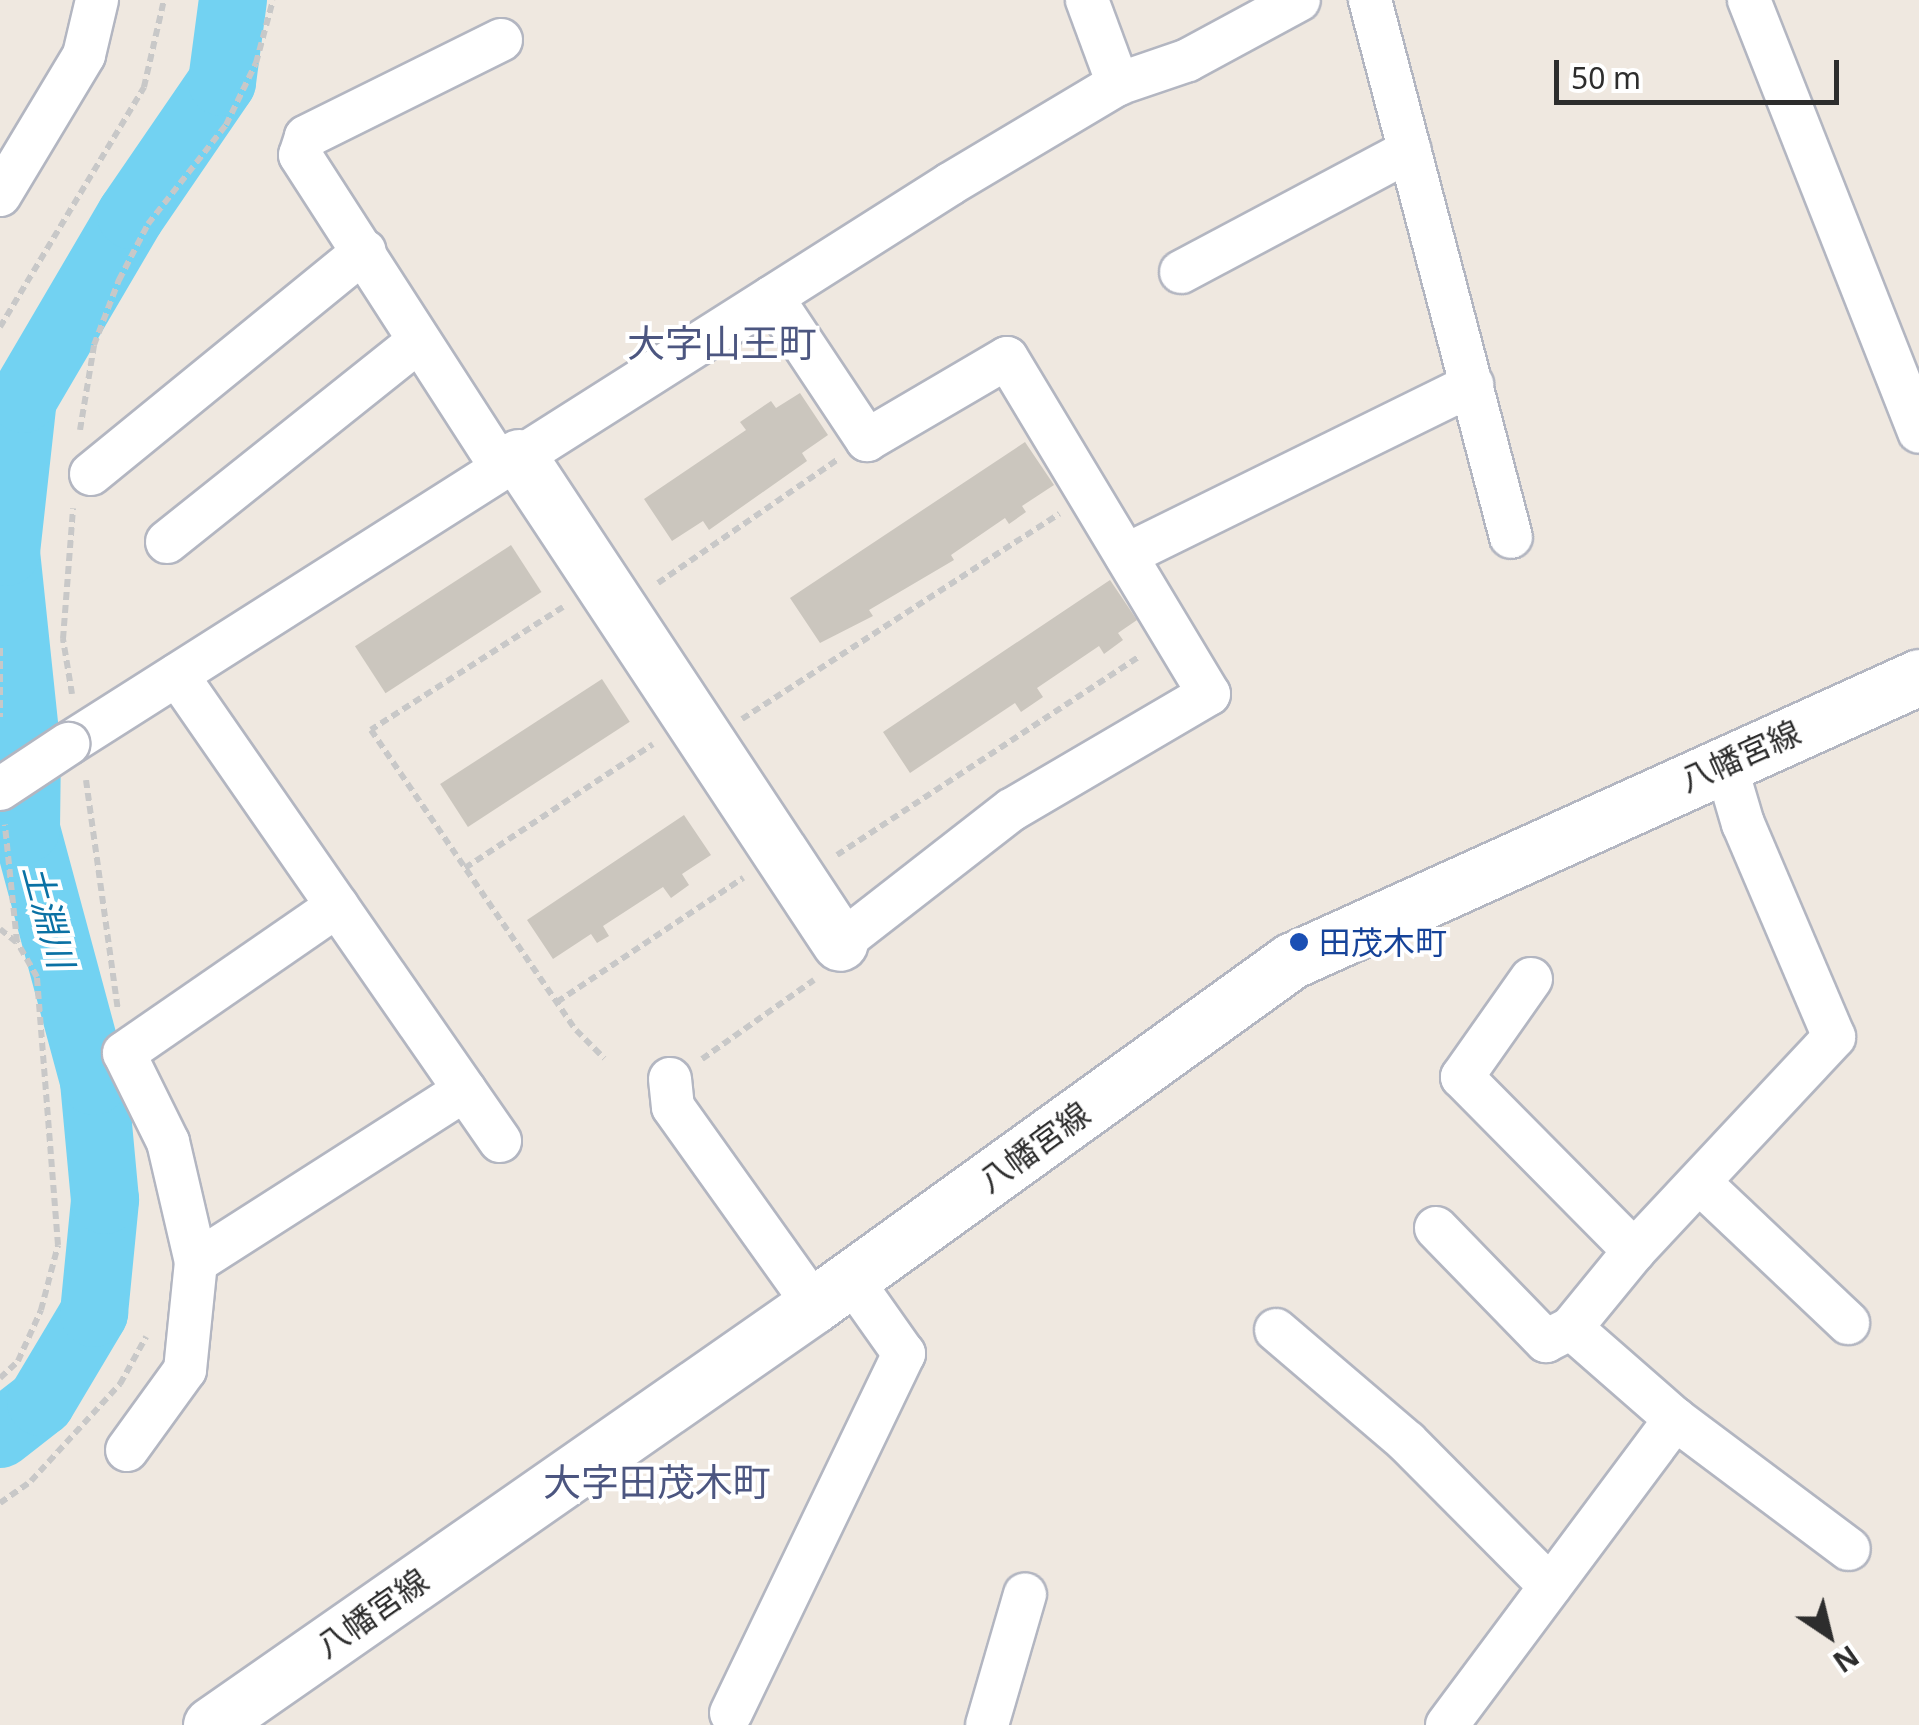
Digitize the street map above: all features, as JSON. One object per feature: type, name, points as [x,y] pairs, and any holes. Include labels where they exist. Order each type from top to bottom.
[{"type":"main road","points":[[511,463],[611,596],[840,942]]},
{"type":"main road","name":"八幡宮線","points":[[211,1725],[832,1292],[1291,961],[1919,677]]},
{"type":"street","points":[[0,194],[84,55],[97,0]]},
{"type":"street","points":[[1087,0],[1118,84]]},
{"type":"street","points":[[2,801],[74,740],[772,297],[1118,84],[1188,60],[1299,0]]},
{"type":"street","points":[[1370,0],[1512,537]]},
{"type":"street","points":[[1749,0],[1919,432]]},
{"type":"street","points":[[501,40],[306,136],[300,155],[419,341],[511,463]]},
{"type":"street","points":[[1181,272],[1410,150]]},
{"type":"street","points":[[81,474],[364,251]]},
{"type":"street","points":[[772,297],[867,440],[1008,358],[1209,694],[1011,810],[840,942]]},
{"type":"street","points":[[167,542],[419,341]]},
{"type":"street","points":[[1126,555],[1472,385]]},
{"type":"street","points":[[178,675],[500,1141]]},
{"type":"street","points":[[1436,1228],[1546,1341],[1571,1328],[1634,1252],[1834,1037],[1744,824],[1725,763]]},
{"type":"street","points":[[128,1450],[184,1370],[196,1262],[168,1142],[124,1053],[337,906]]},
{"type":"street","points":[[1531,979],[1462,1077],[1634,1252]]},
{"type":"street","points":[[670,1079],[673,1107],[832,1292],[904,1354],[731,1713]]},
{"type":"street","points":[[196,1262],[465,1090]]},
{"type":"street","points":[[1700,1183],[1848,1323]]},
{"type":"street","points":[[1571,1328],[1676,1419],[1849,1549]]},
{"type":"street","points":[[1276,1330],[1407,1442],[1550,1586]]},
{"type":"street","points":[[1447,1725],[1676,1419]]},
{"type":"street","points":[[987,1725],[1025,1594]]},
{"type":"path","points":[[0,327],[144,88],[164,0]]},
{"type":"path","points":[[124,1053],[74,740],[63,639],[94,345],[119,280],[148,224],[226,125],[256,63],[273,0]]},
{"type":"path","points":[[604,1058],[556,1002],[371,730],[611,596],[867,440]]},
{"type":"path","points":[[465,868],[1090,494]]},
{"type":"path","points":[[556,1002],[1173,635]]},
{"type":"path","points":[[0,648],[0,717]]},
{"type":"path","points":[[2,801],[17,942]]},
{"type":"path","points":[[0,929],[17,942],[37,977],[58,1245],[41,1310],[18,1361],[0,1378]]},
{"type":"path","points":[[670,1079],[826,971],[840,942]]},
{"type":"path","points":[[0,1503],[30,1481],[120,1384],[150,1322]]},
{"type":"building","points":[[800,393],[828,435],[802,453],[807,461],[709,530],[703,521],[672,541],[644,499],[746,430],[740,422],[771,401],[776,408]]},
{"type":"building","points":[[1025,442],[1054,485],[1022,506],[1026,512],[1009,524],[1005,518],[951,555],[954,560],[869,610],[873,616],[820,643],[790,598]]},
{"type":"building","points":[[511,545],[541,592],[386,693],[355,646]]},
{"type":"building","points":[[1110,580],[1137,620],[1118,633],[1123,640],[1104,654],[1099,646],[1037,688],[1043,697],[1021,712],[1015,703],[910,773],[883,732]]},
{"type":"building","points":[[602,679],[630,722],[468,827],[440,784]]},
{"type":"building","points":[[684,815],[711,855],[682,874],[689,885],[671,898],[663,887],[603,926],[609,936],[597,943],[591,934],[553,959],[527,920]]},
{"type":"waterway","name":"土淵川","points":[[0,1434],[41,1402],[94,1313],[105,1200],[94,1081],[26,829],[27,752],[6,552],[23,399],[131,215],[222,82],[233,0]]},
{"type":"place","name":"田茂木町","points":[[1299,942]]},
{"type":"district","name":"大字山王町","points":[[722,343]]},
{"type":"district","name":"大字田茂木町","points":[[657,1482]]}]
